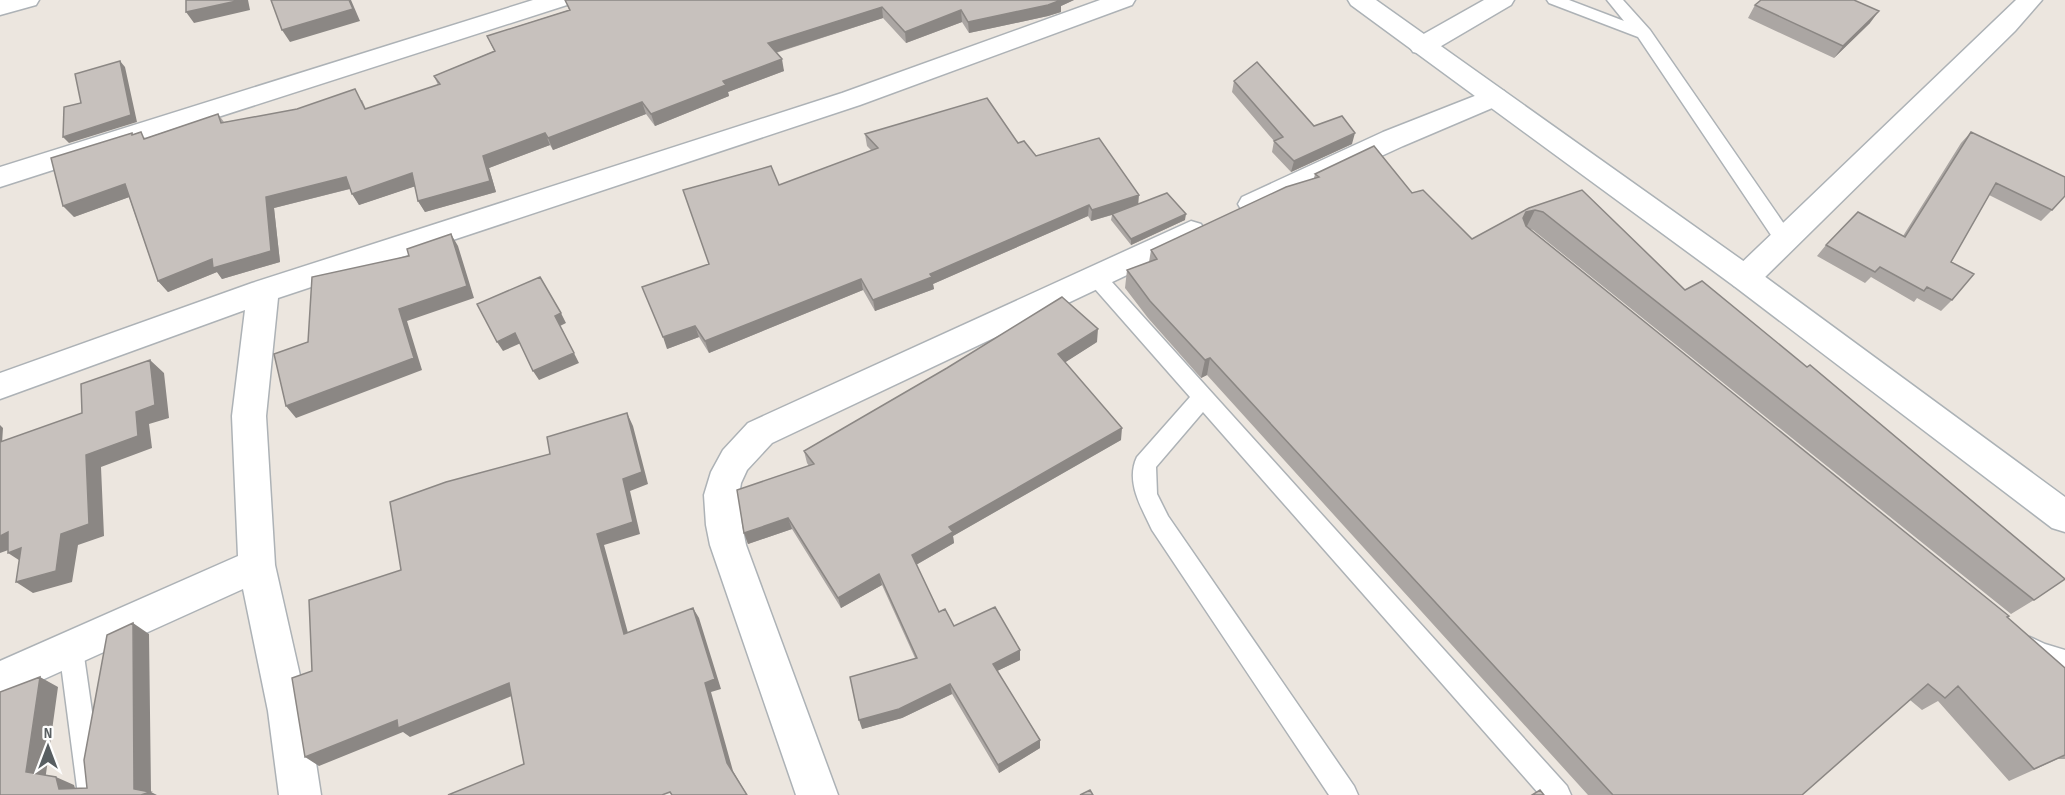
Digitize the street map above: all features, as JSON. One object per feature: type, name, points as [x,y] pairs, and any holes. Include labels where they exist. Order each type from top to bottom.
[{"type":"street","points":[[0,8],[27,0]]},
{"type":"street","points":[[0,177],[558,0]]},
{"type":"street","points":[[0,386],[263,291],[851,99],[1123,0]]},
{"type":"street","points":[[1360,0],[1745,278],[2065,517]]},
{"type":"street","points":[[1422,46],[1502,0]]},
{"type":"street","points":[[1745,278],[2007,26],[2030,0]]},
{"type":"street","points":[[817,795],[728,545],[720,506],[722,482],[736,456],[760,433],[1394,139],[1495,97]]},
{"type":"street","points":[[263,291],[249,416],[257,565],[288,711],[300,795]]},
{"type":"street","points":[[0,680],[257,565]]},
{"type":"lane","points":[[1555,0],[1644,34]]},
{"type":"lane","points":[[1615,0],[1644,34],[1784,239]]},
{"type":"lane","points":[[1095,276],[1558,795]]},
{"type":"lane","points":[[1203,397],[1145,464],[1146,494],[1160,523],[1345,795]]},
{"type":"lane","points":[[2010,632],[2038,654],[2065,662]]},
{"type":"lane","points":[[71,649],[91,795]]},
{"type":"building","points":[[186,0],[241,0],[186,12]]},
{"type":"building","points":[[271,0],[349,0],[353,9],[282,30]]},
{"type":"building","points":[[565,0],[1061,0],[1048,5],[968,22],[961,10],[905,32],[882,7],[768,43],[782,59],[723,81],[726,85],[651,114],[642,102],[548,138],[545,133],[483,156],[490,181],[418,201],[412,173],[352,194],[346,177],[266,197],[271,251],[213,268],[212,259],[158,281],[125,184],[63,206],[51,158],[132,133],[132,135],[141,132],[144,139],[218,114],[221,123],[297,109],[355,89],[365,109],[440,84],[434,76],[495,51],[487,36],[570,10]]},
{"type":"building","points":[[1761,0],[1854,0],[1879,11],[1843,46],[1755,5]]},
{"type":"building","points":[[120,61],[131,115],[63,137],[64,107],[81,103],[75,74]]},
{"type":"building","points":[[1257,62],[1314,126],[1342,116],[1355,133],[1294,161],[1274,141],[1283,137],[1234,81]]},
{"type":"building","points":[[987,98],[1018,143],[1024,141],[1036,156],[1099,138],[1139,195],[1092,210],[1089,205],[930,274],[932,277],[873,300],[861,279],[705,341],[695,326],[663,337],[642,287],[709,264],[683,190],[771,166],[779,185],[878,148],[865,134]]},
{"type":"building","points":[[1971,132],[2065,177],[2065,196],[2052,210],[1996,183],[1951,262],[1974,274],[1952,300],[1927,287],[1924,291],[1880,267],[1875,272],[1826,245],[1858,212],[1905,237]]},
{"type":"building","points":[[1374,146],[1412,193],[1423,190],[1472,239],[1529,208],[1582,190],[1685,290],[1702,281],[1807,367],[1810,365],[2065,579],[2034,600],[1543,212],[1535,210],[1526,212],[1523,218],[1526,226],[2009,616],[2007,617],[2065,668],[2065,755],[2034,769],[1958,686],[1945,698],[1928,684],[1802,795],[1613,795],[1210,358],[1205,360],[1150,301],[1127,270],[1157,259],[1151,250],[1286,187],[1319,177],[1315,174]]},
{"type":"building","points":[[1167,193],[1186,214],[1131,239],[1112,214]]},
{"type":"building","points":[[451,234],[467,286],[399,309],[414,358],[286,406],[274,354],[308,342],[312,277],[409,256],[407,249]]},
{"type":"building","points":[[540,277],[561,313],[555,316],[574,353],[533,371],[515,333],[497,342],[477,304]]},
{"type":"building","points":[[1062,297],[1098,329],[1058,354],[1122,428],[949,527],[953,532],[912,555],[939,612],[945,609],[954,626],[995,607],[1020,650],[993,664],[1040,740],[998,765],[950,684],[899,709],[859,720],[850,677],[917,658],[879,574],[838,598],[788,518],[744,533],[737,490],[814,464],[804,451],[947,368]]},
{"type":"building","points":[[150,360],[155,405],[136,412],[138,436],[86,455],[89,524],[61,534],[56,571],[16,582],[21,548],[8,553],[8,532],[0,536],[0,442],[82,413],[81,384]]},
{"type":"building","points":[[627,413],[642,472],[623,479],[633,522],[597,534],[624,634],[693,608],[715,679],[705,683],[727,763],[747,795],[672,795],[670,792],[662,795],[448,795],[524,764],[509,683],[398,728],[397,720],[305,757],[292,678],[312,671],[309,600],[401,570],[390,502],[446,482],[550,454],[547,437]]},
{"type":"building","points":[[133,623],[134,789],[150,792],[141,795],[0,795],[0,692],[40,677],[26,772],[56,777],[59,789],[87,788],[84,760],[107,635]]},
{"type":"building","points":[[1090,790],[1093,795],[1080,795]]},
{"type":"building","points":[[1540,790],[1544,795],[1532,795]]}]
